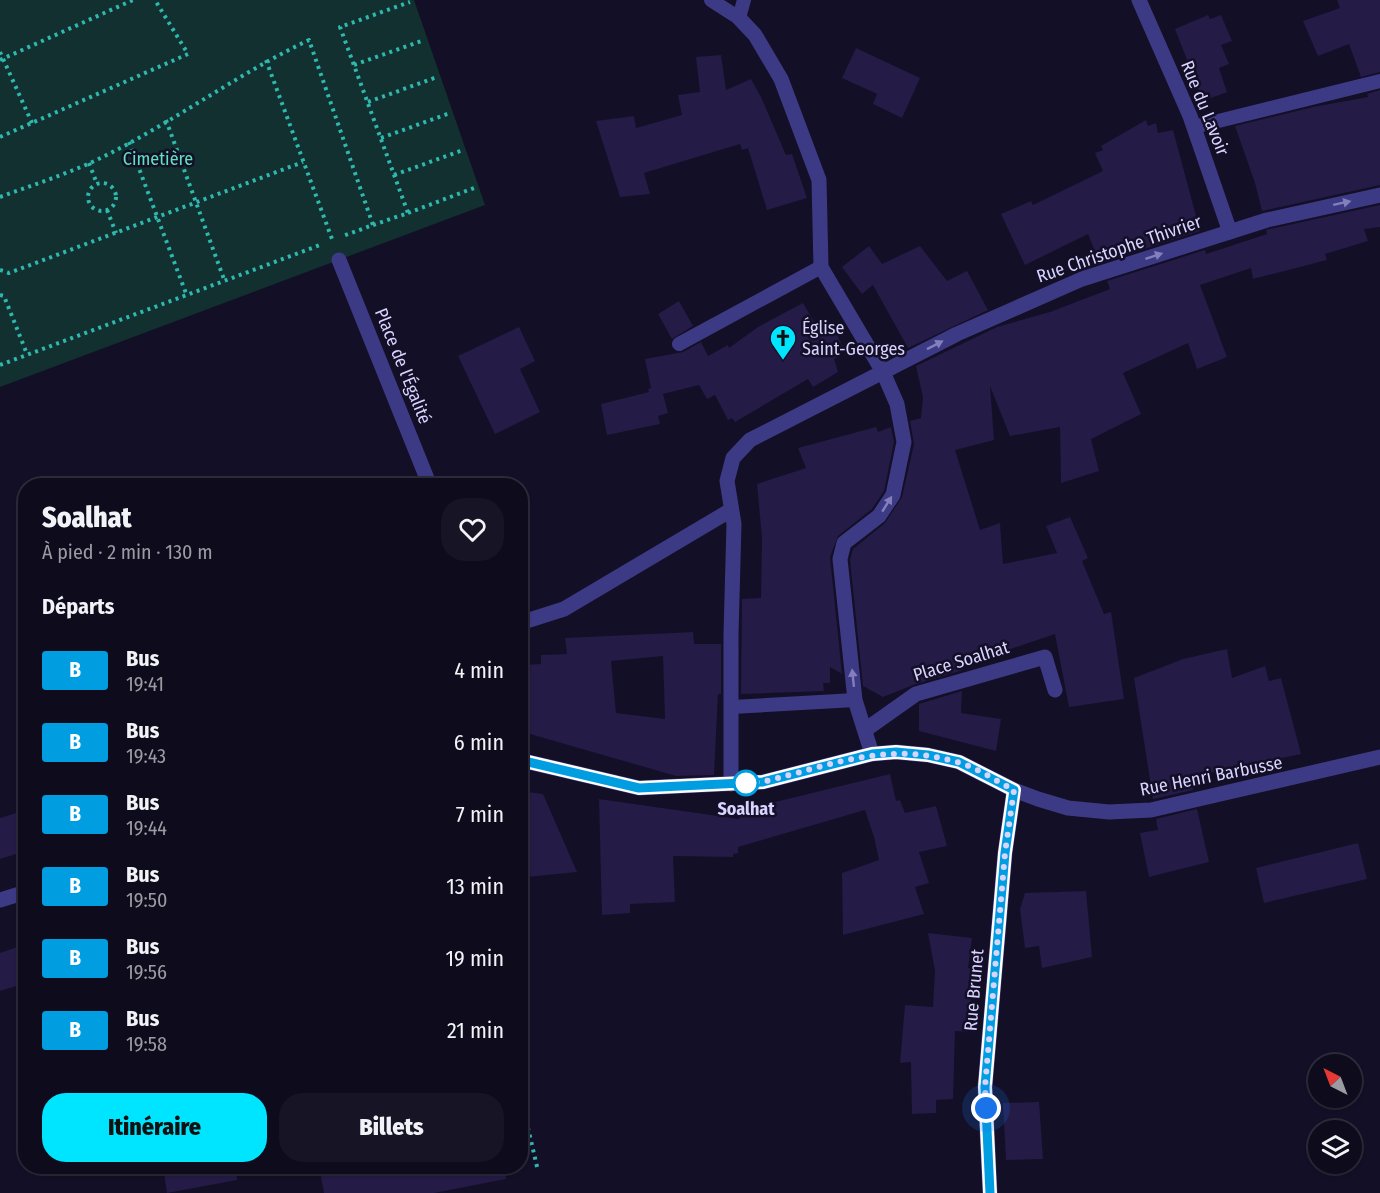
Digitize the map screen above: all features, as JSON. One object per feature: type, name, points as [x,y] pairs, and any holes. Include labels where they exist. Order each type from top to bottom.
[{"type":"street","name":"Rue du Lavoir","points":[[1139,0],[1194,127],[1230,232]]},
{"type":"street","points":[[739,18],[755,35],[781,79],[819,180],[821,267],[883,372],[897,404],[904,442],[893,495],[879,516],[844,543],[840,559],[855,700],[872,754]]},
{"type":"street","name":"Rue Christophe Thivrier","points":[[883,372],[957,334],[1082,279],[1267,220],[1380,195]]},
{"type":"street","name":"Place de l'Égalité","points":[[339,260],[427,478]]},
{"type":"street","points":[[731,784],[730,634],[734,524],[727,481],[734,458],[750,440],[883,372]]},
{"type":"street","points":[[528,620],[564,609],[731,510]]},
{"type":"street","name":"Place Soalhat","points":[[865,730],[916,694],[1044,657],[1055,690]]},
{"type":"street","name":"Rue Henri Barbusse","points":[[528,762],[639,788],[763,782],[872,754],[907,753],[959,762],[1014,790],[1068,808],[1109,812],[1151,810],[1380,757]]},
{"type":"street","name":"Rue Brunet","points":[[990,1193],[985,1087],[1004,863],[1014,790]]},
{"type":"street","points":[[0,900],[18,894]]},
{"type":"lane","points":[[711,0],[739,18],[744,0]]},
{"type":"lane","points":[[1194,127],[1380,81]]},
{"type":"lane","points":[[679,344],[821,267]]},
{"type":"lane","points":[[732,707],[855,700]]},
{"type":"path","points":[[2,59],[134,0]]},
{"type":"path","points":[[0,137],[188,54],[155,0]]},
{"type":"path","points":[[408,213],[340,27],[410,2]]},
{"type":"path","points":[[0,197],[89,163],[129,142],[266,60],[309,40],[373,225]]},
{"type":"path","points":[[354,66],[424,40]]},
{"type":"path","points":[[0,52],[32,123]]},
{"type":"path","points":[[266,60],[333,240]]},
{"type":"path","points":[[368,102],[437,77]]},
{"type":"path","points":[[381,138],[450,113]]},
{"type":"path","points":[[166,120],[225,282]]},
{"type":"path","points":[[129,142],[187,296]]},
{"type":"path","points":[[394,175],[462,150]]},
{"type":"path","points":[[0,270],[9,273],[303,162]]},
{"type":"path","points":[[89,163],[96,184]]},
{"type":"path","points":[[105,183],[115,192],[114,205],[107,210],[98,211],[88,200],[90,191],[96,184],[105,183]]},
{"type":"path","points":[[0,365],[474,188]]},
{"type":"path","points":[[107,210],[116,232]]},
{"type":"path","points":[[0,295],[4,296],[27,354]]},
{"type":"path","points":[[528,1128],[538,1171]]},
{"type":"green space","name":"Cimetière","points":[[0,0],[414,0],[485,205],[0,387]]},
{"type":"building","points":[[1337,0],[1380,0],[1380,72],[1361,77],[1349,44],[1318,56],[1303,21],[1340,8]]},
{"type":"building","points":[[1208,15],[1210,19],[1221,15],[1232,41],[1221,45],[1229,64],[1219,68],[1227,92],[1203,101],[1175,29]]},
{"type":"building","points":[[856,48],[920,78],[902,118],[873,104],[877,94],[842,78]]},
{"type":"building","points":[[721,55],[726,90],[751,79],[786,155],[792,154],[807,198],[767,210],[748,148],[742,150],[740,144],[644,173],[650,194],[620,197],[596,121],[634,116],[636,128],[682,115],[678,95],[700,92],[696,57]]},
{"type":"building","points":[[1380,90],[1380,185],[1262,211],[1255,183],[1235,126],[1313,107],[1368,97],[1367,94]]},
{"type":"building","points":[[1146,120],[1148,126],[1156,123],[1158,133],[1173,130],[1200,231],[1100,263],[1088,234],[1025,265],[1001,214],[1031,201],[1033,205],[1103,171],[1095,153],[1103,150],[1101,146]]},
{"type":"building","points":[[1380,205],[1380,227],[1364,229],[1368,241],[1325,254],[1327,260],[1253,279],[1251,268],[1200,285],[1227,357],[1197,369],[1188,343],[1123,373],[1141,414],[1091,439],[1099,471],[1061,483],[1060,427],[1010,436],[990,386],[994,440],[955,450],[980,530],[1000,523],[1003,564],[1057,553],[1046,526],[1070,517],[1088,558],[1082,561],[1104,614],[1111,612],[1124,699],[1069,707],[1055,634],[963,665],[963,670],[883,697],[863,686],[850,560],[853,549],[885,523],[902,497],[914,444],[910,421],[921,418],[923,397],[916,366],[997,327],[1050,312],[1110,289],[1107,281],[1205,250],[1206,254],[1267,234],[1266,230]]},
{"type":"building","points":[[869,246],[882,264],[920,246],[947,281],[967,271],[988,310],[908,348],[873,285],[862,294],[842,267]]},
{"type":"building","points":[[679,301],[693,326],[672,339],[658,314]]},
{"type":"building","points":[[803,303],[816,325],[821,323],[823,326],[831,322],[843,347],[836,352],[838,357],[834,359],[838,372],[813,387],[808,379],[735,422],[732,418],[728,420],[715,395],[707,399],[699,385],[663,394],[668,413],[658,416],[660,424],[607,435],[601,404],[649,392],[648,389],[651,388],[645,359],[683,352],[701,342],[708,356],[728,345],[729,348],[758,327]]},
{"type":"building","points":[[519,327],[535,361],[520,369],[540,412],[495,434],[458,356]]},
{"type":"building","points":[[876,427],[878,432],[891,427],[894,442],[884,491],[872,509],[838,536],[830,557],[842,674],[830,667],[830,683],[823,683],[824,691],[741,694],[742,599],[761,598],[762,538],[757,484],[806,468],[798,448]]},
{"type":"building","points":[[693,632],[694,644],[721,644],[721,694],[718,694],[714,775],[676,776],[530,734],[528,665],[541,664],[541,655],[567,654],[565,638]],"holes":[[[663,656],[665,719],[616,713],[611,661]]]},
{"type":"building","points":[[1227,649],[1232,678],[1265,666],[1269,681],[1281,678],[1301,754],[1190,777],[1193,790],[1153,799],[1134,678],[1183,659]]},
{"type":"building","points":[[962,691],[961,713],[1001,719],[996,751],[919,731],[919,704]]},
{"type":"building","points":[[890,774],[896,801],[900,800],[905,813],[936,806],[947,846],[919,852],[929,883],[915,887],[924,914],[843,935],[842,873],[879,860],[865,810],[738,847],[738,853],[733,854],[733,857],[673,856],[675,902],[630,904],[630,913],[602,915],[599,799],[739,819],[742,804],[767,804]]},
{"type":"building","points":[[528,792],[543,794],[577,872],[528,877]]},
{"type":"building","points":[[1197,809],[1209,862],[1149,877],[1140,833],[1158,830],[1156,819]]},
{"type":"building","points":[[18,812],[18,853],[0,859],[0,818]]},
{"type":"building","points":[[1358,843],[1367,879],[1264,903],[1256,868]]},
{"type":"building","points":[[1086,891],[1092,957],[1042,968],[1039,946],[1025,948],[1020,909],[1025,893]]},
{"type":"building","points":[[928,933],[972,938],[968,968],[973,969],[968,1032],[955,1031],[953,1099],[936,1100],[936,1113],[912,1114],[911,1062],[900,1063],[905,1005],[933,1007],[935,971]]},
{"type":"building","points":[[18,947],[18,985],[0,991],[0,953]]},
{"type":"building","points":[[1039,1102],[1043,1159],[1006,1160],[1003,1103]]},
{"type":"building","points":[[164,1174],[237,1174],[237,1180],[167,1193]]},
{"type":"building","points":[[320,1174],[506,1174],[506,1179],[434,1193],[324,1193]]},
{"type":"bus line","name":"B","points":[[528,762],[639,788],[763,782],[872,754],[896,752],[928,755],[959,762],[1014,790],[1005,853],[985,1087],[990,1193]]},
{"type":"place","name":"Église Saint-Georges","points":[[783,361]]},
{"type":"place","name":"Soalhat","points":[[746,783]]},
{"type":"route","points":[[746,783],[763,782],[872,754],[896,752],[928,755],[959,762],[1014,790],[1005,853],[985,1087],[986,1108]]}]
